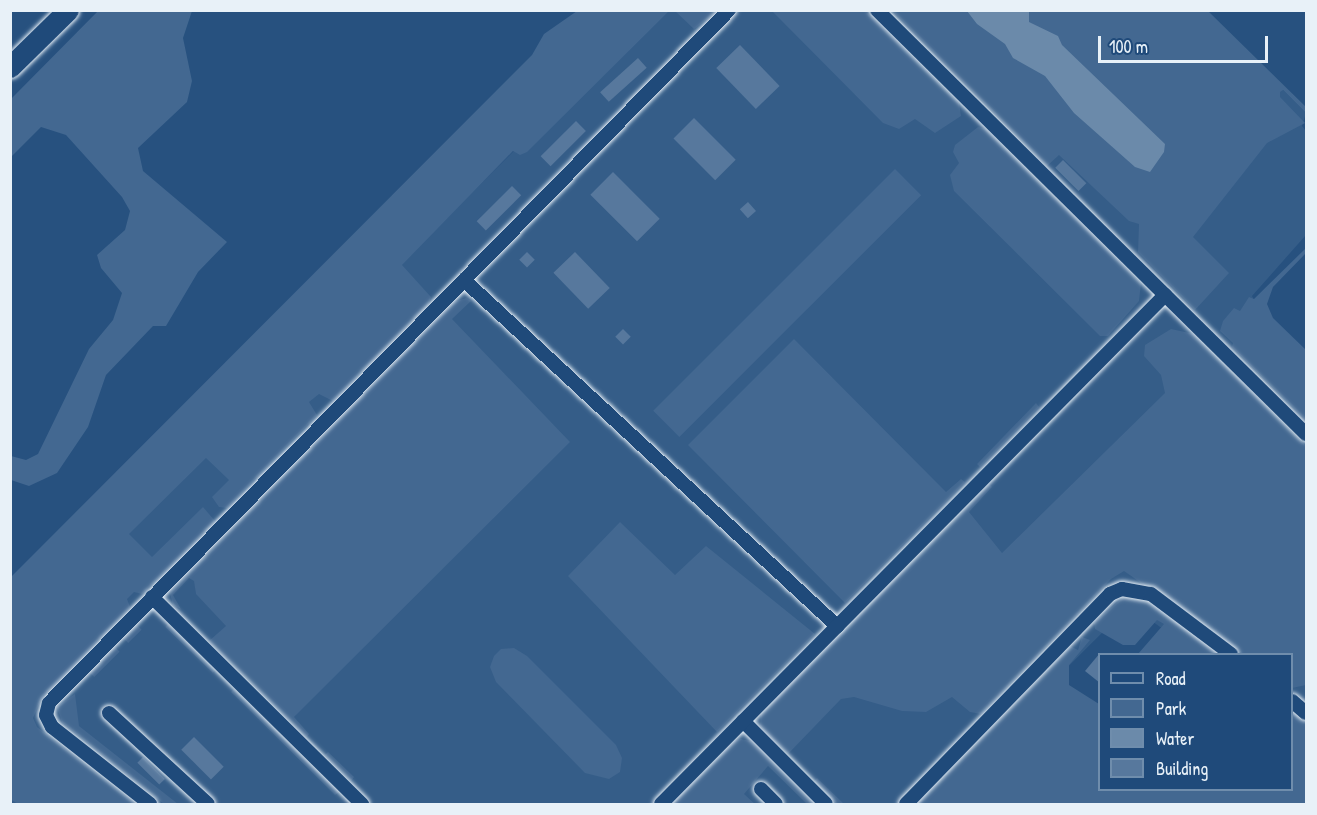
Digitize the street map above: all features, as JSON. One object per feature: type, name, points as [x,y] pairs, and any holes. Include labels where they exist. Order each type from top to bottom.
[{"type":"highway","points":[[10,67],[68,10]]},
{"type":"lane","points":[[150,804],[51,727],[46,715],[49,703],[729,10]]},
{"type":"lane","points":[[877,10],[1306,434]]},
{"type":"lane","points":[[464,280],[837,626]]},
{"type":"lane","points":[[661,804],[1165,295]]},
{"type":"lane","points":[[906,804],[1110,594],[1122,589],[1136,588],[1151,594],[1230,653]]},
{"type":"lane","points":[[152,597],[362,804]]},
{"type":"lane","points":[[1293,702],[1306,713]]},
{"type":"lane","points":[[109,712],[208,804]]},
{"type":"lane","points":[[743,721],[826,804]]},
{"type":"lane","points":[[761,789],[776,804]]},
{"type":"shaded area","points":[[655,11],[1203,11],[1306,113],[1302,126],[1306,131],[1306,235],[1252,296],[1266,323],[1306,365],[1306,734],[1293,724],[1293,653],[1196,653],[1130,605],[930,804],[11,804],[11,650]]},
{"type":"green space","points":[[98,11],[192,11],[183,38],[192,81],[187,102],[138,148],[143,171],[227,242],[198,272],[166,326],[153,326],[106,375],[88,427],[57,473],[29,486],[11,480],[11,456],[26,460],[38,454],[89,349],[113,320],[122,293],[101,268],[97,255],[125,230],[130,211],[122,197],[66,135],[41,127],[11,157],[11,99]]},
{"type":"green space","points":[[577,11],[669,11],[527,152],[520,155],[513,151],[402,265],[431,297],[428,305],[333,401],[319,394],[309,402],[317,415],[227,508],[219,507],[212,497],[229,480],[206,458],[129,534],[152,557],[203,507],[215,521],[142,594],[134,592],[127,599],[130,607],[42,697],[33,718],[37,727],[135,804],[18,804],[10,799],[11,577],[532,55],[544,34]]},
{"type":"green space","points":[[675,11],[717,11],[694,29]]},
{"type":"green space","points":[[772,11],[865,11],[959,103],[961,116],[935,133],[915,119],[899,129],[883,123]]},
{"type":"green space","points":[[893,11],[1208,11],[1306,107],[1306,113],[1283,90],[1280,92],[1280,97],[1305,123],[1267,143],[1193,237],[1229,273],[1195,310],[1138,252],[1139,224],[1129,221],[1059,155],[1047,166]]},
{"type":"green space","points":[[978,127],[986,129],[1141,283],[1139,301],[1108,336],[1100,336],[954,191],[950,175],[959,163],[953,152],[955,145]]},
{"type":"green space","points":[[895,169],[921,195],[679,437],[653,411]]},
{"type":"green space","points":[[1306,248],[1306,253],[1273,287],[1267,304],[1273,318],[1306,350],[1306,420],[1232,347],[1233,343],[1220,331],[1223,321],[1234,308],[1240,311],[1249,297],[1254,299]]},
{"type":"green space","points":[[466,298],[471,301],[452,319],[570,442],[294,717],[309,734],[307,737],[209,641],[226,626],[196,594],[194,581],[189,578],[173,595],[181,609],[173,605],[170,593],[454,302]]},
{"type":"green space","points":[[1171,329],[1194,334],[1306,446],[1306,685],[1293,688],[1293,653],[1242,653],[1124,571],[1111,579],[981,714],[970,712],[952,697],[926,712],[902,711],[854,697],[841,699],[788,754],[760,726],[761,713],[988,483],[992,487],[969,512],[1002,553],[1165,393],[1161,375],[1144,356],[1145,345]]},
{"type":"green space","points":[[794,339],[946,492],[961,479],[965,482],[845,603],[688,445]]},
{"type":"green space","points":[[1036,403],[1039,407],[980,467],[977,464]]},
{"type":"green space","points":[[620,522],[675,575],[706,546],[815,634],[717,732],[568,576]]},
{"type":"green space","points":[[1126,595],[1139,596],[1159,608],[1218,653],[1139,653],[1164,624],[1157,620],[1135,645],[1123,645],[1095,629],[1094,623]]},
{"type":"green space","points":[[136,624],[142,630],[128,643],[123,637]]},
{"type":"green space","points":[[168,624],[215,670],[213,673],[165,627]]},
{"type":"green space","points":[[1082,637],[1090,640],[1069,665],[1069,685],[1098,703],[1098,791],[1293,791],[1293,712],[1306,722],[1306,804],[916,804],[1070,646],[1078,650]]},
{"type":"green space","points":[[114,646],[120,652],[94,677],[89,671]]},
{"type":"green space","points":[[514,648],[527,656],[616,745],[622,758],[620,772],[609,779],[585,773],[496,682],[490,667],[494,656],[501,649]]},
{"type":"green space","points":[[234,689],[339,792],[335,795],[231,692]]},
{"type":"green space","points":[[75,694],[79,726],[178,804],[164,804],[62,722],[57,707]]},
{"type":"green space","points":[[741,739],[750,741],[813,804],[807,804],[768,766],[744,794],[755,804],[672,804],[734,741]]},
{"type":"green space","points":[[328,752],[354,777],[351,781],[325,755]]},
{"type":"green space","points":[[817,778],[844,804],[837,804],[814,782]]},
{"type":"water","points":[[967,11],[1029,11],[1029,22],[1058,36],[1062,45],[1165,144],[1164,152],[1150,172],[1135,167],[1074,113],[1045,76],[1013,58],[1005,44],[977,24]]},
{"type":"building","points":[[740,45],[780,86],[756,109],[716,68]]},
{"type":"building","points":[[638,58],[647,68],[609,102],[600,92]]},
{"type":"building","points":[[694,118],[736,160],[715,180],[673,139]]},
{"type":"building","points":[[576,121],[586,131],[551,166],[541,156]]},
{"type":"building","points":[[1063,160],[1086,183],[1079,191],[1055,168]]},
{"type":"building","points":[[613,172],[660,219],[637,241],[590,195]]},
{"type":"building","points":[[512,186],[521,195],[486,231],[477,221]]},
{"type":"building","points":[[748,202],[756,211],[748,218],[740,209]]},
{"type":"building","points":[[527,252],[535,260],[527,268],[519,260]]},
{"type":"building","points":[[575,252],[610,288],[588,309],[553,273]]},
{"type":"building","points":[[623,329],[631,337],[623,345],[615,337]]},
{"type":"building","points":[[1098,655],[1098,681],[1085,671]]},
{"type":"building","points":[[194,737],[224,767],[211,779],[181,750]]},
{"type":"building","points":[[143,757],[165,779],[159,785],[137,763]]}]
